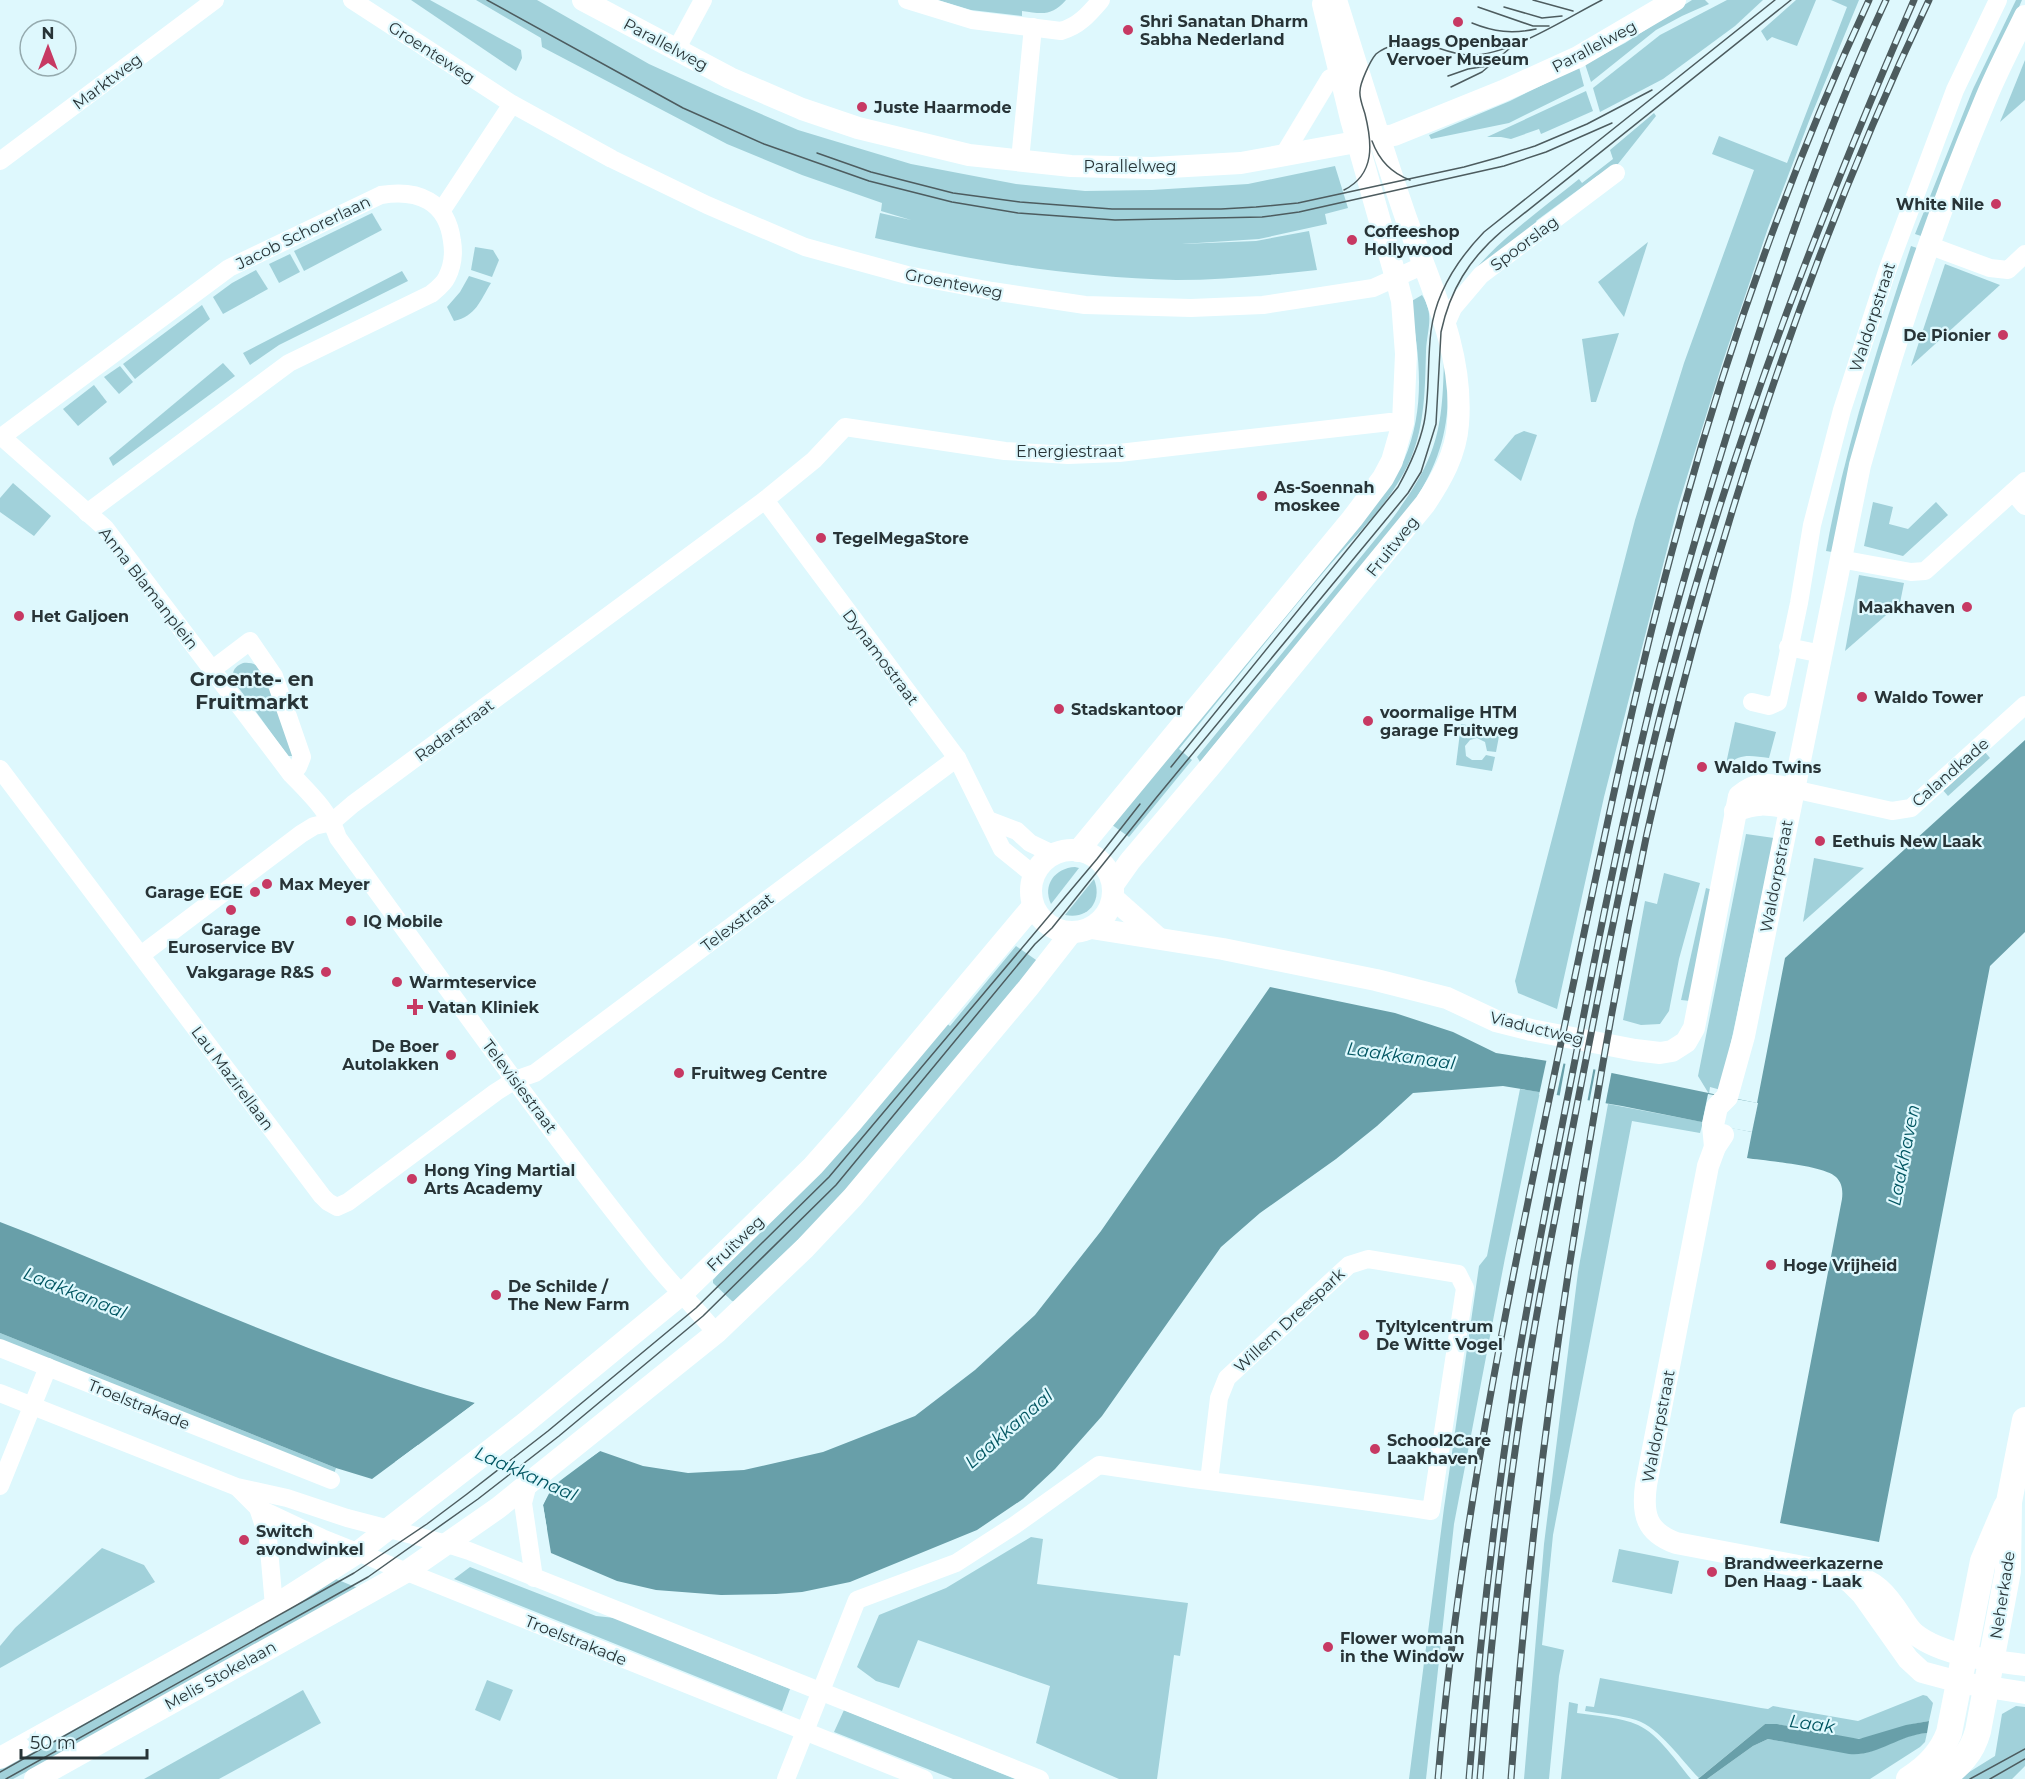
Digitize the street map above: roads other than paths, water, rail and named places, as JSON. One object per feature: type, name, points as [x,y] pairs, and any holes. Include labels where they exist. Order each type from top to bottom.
[{"type":"main road","name":"Neherkade","points":[[1941,1779],[1963,1761],[1978,1731],[2008,1566],[2009,1502],[2025,1420]]},
{"type":"main road","name":"Neherkade","points":[[1909,1779],[1929,1764],[1945,1743],[1952,1722],[1985,1555],[2009,1502]]},
{"type":"street","name":"Marktweg","points":[[0,161],[215,0]]},
{"type":"street","name":"Groenteweg","points":[[352,0],[512,104],[612,159],[707,205],[805,247],[907,275],[992,291],[1085,304],[1191,309],[1263,304],[1373,288],[1424,265]]},
{"type":"street","name":"Parallelweg","points":[[583,0],[730,78],[802,109],[858,128],[969,155],[1071,166],[1152,168],[1241,162],[1282,156],[1413,129],[1578,57],[1675,0]]},
{"type":"street","points":[[676,50],[703,0]]},
{"type":"street","points":[[907,0],[972,21],[1061,31],[1081,22],[1101,0]]},
{"type":"street","points":[[1078,851],[1352,519],[1383,478],[1392,461],[1403,423],[1406,354],[1402,301],[1340,74],[1323,0]]},
{"type":"street","name":"Fruitweg","points":[[1113,892],[1130,861],[1425,504],[1441,479],[1458,426],[1456,373],[1446,327],[1406,217],[1336,0]]},
{"type":"street","name":"Waldorpstraat","points":[[1752,702],[1769,706],[1778,702],[1815,513],[1842,410],[1887,271],[1955,90],[1998,0]]},
{"type":"street","name":"Waldorpstraat","points":[[2025,16],[1984,101],[1928,245],[1881,389],[1860,465],[1744,1036],[1727,1097],[1717,1107],[1719,1133],[1708,1166],[1646,1485],[1645,1505],[1647,1518],[1655,1532],[1676,1543],[1826,1571],[1844,1578],[1863,1594],[1908,1659],[1917,1669],[1926,1674],[1986,1688],[2025,1693]]},
{"type":"street","points":[[1020,160],[1033,27]]},
{"type":"street","points":[[1282,156],[1330,78],[1340,74]]},
{"type":"street","points":[[87,513],[289,363],[431,294],[446,280],[452,265],[453,250],[447,220],[442,210],[512,104]]},
{"type":"street","name":"Spoorslag","points":[[1446,327],[1454,308],[1481,275],[1616,173]]},
{"type":"street","name":"Jacob Schorerlaan","points":[[1,437],[229,268],[381,195],[412,194],[426,199],[442,210]]},
{"type":"street","points":[[1928,245],[1990,268],[2008,270],[2025,254]]},
{"type":"street","name":"Energiestraat","points":[[765,500],[814,460],[845,427],[1005,451],[1068,455],[1119,453],[1390,422],[1403,423]]},
{"type":"street","name":"Anna Blamanplein","points":[[1,437],[105,528],[213,669]]},
{"type":"street","points":[[1840,559],[1911,572],[1925,571],[2021,493]]},
{"type":"street","name":"Dynamostraat","points":[[765,500],[957,758],[1002,849],[1034,875]]},
{"type":"street","name":"Radarstraat","points":[[141,955],[301,834],[314,826],[332,822],[765,500]]},
{"type":"street","points":[[213,669],[250,641],[274,676],[302,757],[298,767],[291,774]]},
{"type":"street","points":[[1788,647],[1822,654]]},
{"type":"street","name":"Televisiestraat","points":[[213,669],[291,774],[320,805],[332,822],[338,838],[515,1080],[654,1263],[683,1293],[716,1333]]},
{"type":"street","name":"Calandkade","points":[[1792,798],[1892,811],[1911,808],[2025,705]]},
{"type":"street","name":"Telexstraat","points":[[515,1080],[535,1073],[957,758]]},
{"type":"street","name":"Lau Mazirellaan","points":[[0,769],[322,1196],[333,1206],[337,1208],[348,1202],[515,1080]]},
{"type":"street","name":"Viaductweg","points":[[1081,930],[1157,937],[1223,949],[1414,989],[1447,998],[1496,1021],[1531,1030],[1635,1050],[1660,1053],[1672,1051],[1686,1042],[1694,1028],[1739,796],[1751,786],[1764,784],[1792,798]]},
{"type":"street","points":[[988,820],[1017,831],[1030,843],[1053,854]]},
{"type":"street","points":[[447,1544],[498,1508],[716,1333],[805,1248],[853,1197],[1028,988],[1081,930],[1106,915],[1113,892],[1108,871],[1100,861],[1078,851],[1070,850],[1053,854],[1042,863],[1034,875],[1031,891],[1033,906],[1048,925],[1058,930],[1081,930]]},
{"type":"street","points":[[1113,892],[1157,937]]},
{"type":"street","name":"Fruitweg","points":[[357,1552],[525,1423],[683,1293],[813,1166],[1033,906]]},
{"type":"street","name":"Willem Dreespark","points":[[786,1779],[856,1600],[956,1563],[1015,1525],[1099,1464],[1209,1481],[1431,1511],[1465,1288],[1458,1274],[1368,1259],[1349,1264],[1227,1378],[1219,1398],[1209,1481]]},
{"type":"street","name":"Troelstrakade","points":[[0,1348],[331,1480]]},
{"type":"street","points":[[0,1486],[48,1368]]},
{"type":"street","name":"Troelstrakade","points":[[0,1393],[237,1487],[287,1498],[347,1518],[447,1544],[1040,1779]]},
{"type":"street","points":[[528,1484],[523,1503],[534,1578]]},
{"type":"street","name":"Troelstrakade","points":[[237,1487],[258,1508],[322,1539],[924,1779]]},
{"type":"street","points":[[258,1508],[268,1539],[274,1606]]},
{"type":"street","name":"Melis Stokelaan","points":[[34,1779],[406,1572],[447,1544]]},
{"type":"street","name":"Melis Stokelaan","points":[[0,1758],[274,1606],[357,1552]]},
{"type":"street","name":"Waldorpstraat","points":[[1826,1571],[1849,1574],[1873,1584],[1888,1596],[1909,1629],[1933,1644],[1965,1654],[2025,1665]]},
{"type":"water","points":[[2025,740],[2025,932],[1990,966],[1879,1542],[1780,1523],[1842,1199],[1842,1187],[1838,1179],[1820,1169],[1747,1158],[1752,1132],[1622,1106],[1503,1086],[1413,1093],[1336,1159],[1260,1213],[1221,1247],[1102,1416],[1055,1469],[1023,1499],[977,1530],[850,1582],[802,1592],[721,1595],[656,1590],[617,1581],[551,1553],[543,1505],[547,1496],[418,1445],[372,1479],[336,1468],[0,1333],[0,1222],[235,1319],[354,1365],[475,1403],[454,1419],[572,1470],[600,1451],[643,1466],[688,1473],[744,1470],[823,1452],[915,1416],[975,1370],[1035,1315],[1101,1231],[1270,987],[1395,1013],[1453,1032],[1496,1053],[1573,1065],[1757,1103],[1785,958]]},
{"type":"water","points":[[1929,1721],[1927,1733],[1859,1754],[1768,1739],[1753,1746],[1707,1779],[1698,1779],[1765,1724],[1777,1724],[1859,1739],[1906,1725]]},
{"type":"tram line","points":[[487,0],[683,108],[764,144],[869,181],[952,202],[1018,213],[1115,220],[1262,217],[1299,212],[1504,166],[1546,152],[1612,123]]},
{"type":"tram line","points":[[1533,0],[1573,11]]},
{"type":"tram line","points":[[1344,190],[1362,175],[1367,166],[1369,135],[1360,91],[1368,67],[1378,52],[1397,44],[1415,42],[1459,54],[1484,54],[1501,50],[1536,35],[1602,0]]},
{"type":"tram line","points":[[1171,767],[1398,487],[1413,456],[1424,423],[1431,331],[1438,303],[1449,277],[1465,254],[1484,232],[1775,0]]},
{"type":"tram line","points":[[6,1779],[368,1577],[478,1499],[559,1436],[703,1316],[836,1185],[1035,944],[1052,928],[1156,798],[1408,493],[1421,472],[1436,424],[1441,332],[1445,317],[1462,276],[1471,264],[1502,231],[1791,0]]},
{"type":"tram line","points":[[1478,7],[1533,26],[1549,26]]},
{"type":"tram line","points":[[1504,7],[1542,18],[1562,16]]},
{"type":"tram line","points":[[1472,23],[1503,31],[1536,29]]},
{"type":"tram line","points":[[1451,87],[1482,72],[1509,49]]},
{"type":"tram line","points":[[1448,76],[1468,69],[1487,66]]},
{"type":"tram line","points":[[817,153],[871,172],[953,193],[1020,202],[1112,209],[1256,207],[1298,203],[1500,157],[1535,146],[1587,124],[1652,90]]},
{"type":"tram line","points":[[1372,141],[1386,165],[1397,174],[1410,180]]},
{"type":"tram line","points":[[0,1772],[354,1573],[467,1494],[548,1431],[696,1308],[829,1177],[1097,859],[1140,804]]},
{"type":"tram line","points":[[1970,1779],[2025,1749]]},
{"type":"tram line","points":[[1990,1779],[2025,1759]]},
{"type":"railway","points":[[1438,1779],[1459,1591],[1506,1311],[1617,780],[1661,591],[1717,394],[1762,260],[1813,129],[1869,0]]},
{"type":"railway","points":[[1469,1779],[1488,1582],[1514,1385],[1536,1259],[1620,835],[1660,666],[1719,461],[1760,332],[1827,140],[1886,0]]},
{"type":"railway","points":[[1480,1779],[1501,1561],[1530,1352],[1613,924],[1657,728],[1715,521],[1766,370],[1822,221],[1914,0]]},
{"type":"railway","points":[[1511,1779],[1534,1527],[1568,1277],[1625,940],[1671,731],[1730,517],[1801,306],[1841,202],[1929,0]]},
{"type":"place","name":"Haags Openbaar Vervoer Museum","points":[[1458,22]]},
{"type":"place","name":"Shri Sanatan Dharm Sabha Nederland","points":[[1128,30]]},
{"type":"place","name":"Juste Haarmode","points":[[862,107]]},
{"type":"place","name":"White Nile","points":[[1996,204]]},
{"type":"place","name":"Coffeeshop Hollywood","points":[[1352,240]]},
{"type":"place","name":"De Pionier","points":[[2003,335]]},
{"type":"place","name":"As-Soennah moskee","points":[[1262,496]]},
{"type":"place","name":"TegelMegaStore","points":[[821,538]]},
{"type":"place","name":"Maakhaven","points":[[1967,607]]},
{"type":"place","name":"Het Galjoen","points":[[19,616]]},
{"type":"place","name":"Waldo Tower","points":[[1862,697]]},
{"type":"place","name":"Stadskantoor","points":[[1059,709]]},
{"type":"place","name":"voormalige HTM garage Fruitweg","points":[[1368,721]]},
{"type":"place","name":"Waldo Twins","points":[[1702,767]]},
{"type":"place","name":"Eethuis New Laak","points":[[1820,841]]},
{"type":"place","name":"Max Meyer","points":[[267,884]]},
{"type":"place","name":"Garage EGE","points":[[255,892]]},
{"type":"place","name":"Garage Euroservice BV","points":[[231,910]]},
{"type":"place","name":"IQ Mobile","points":[[351,921]]},
{"type":"place","name":"Vakgarage R&S","points":[[326,972]]},
{"type":"place","name":"Warmteservice","points":[[397,982]]},
{"type":"place","name":"Vatan Kliniek","points":[[415,1007]]},
{"type":"place","name":"De Boer Autolakken","points":[[451,1055]]},
{"type":"place","name":"Fruitweg Centre","points":[[679,1073]]},
{"type":"place","name":"Hong Ying Martial Arts Academy","points":[[412,1179]]},
{"type":"place","name":"Hoge Vrijheid","points":[[1771,1265]]},
{"type":"place","name":"De Schilde / The New Farm","points":[[496,1295]]},
{"type":"place","name":"Tyltylcentrum De Witte Vogel","points":[[1364,1335]]},
{"type":"place","name":"School2Care Laakhaven","points":[[1375,1449]]},
{"type":"place","name":"Switch avondwinkel","points":[[244,1540]]},
{"type":"place","name":"Brandweerkazerne Den Haag - Laak","points":[[1712,1572]]},
{"type":"place","name":"Flower woman in the Window","points":[[1328,1647]]},
{"type":"district","name":"Groente- en Fruitmarkt","points":[[252,690]]},
{"type":"water label","name":"Laakkanaal","points":[[1401,1056]]},
{"type":"water label","name":"Laakhaven","points":[[1904,1155]]},
{"type":"water label","name":"Laakkanaal","points":[[75,1293]]},
{"type":"water label","name":"Laakkanaal","points":[[1009,1429]]},
{"type":"water label","name":"Laakkanaal","points":[[526,1474]]},
{"type":"water label","name":"Laak","points":[[1812,1724]]}]
